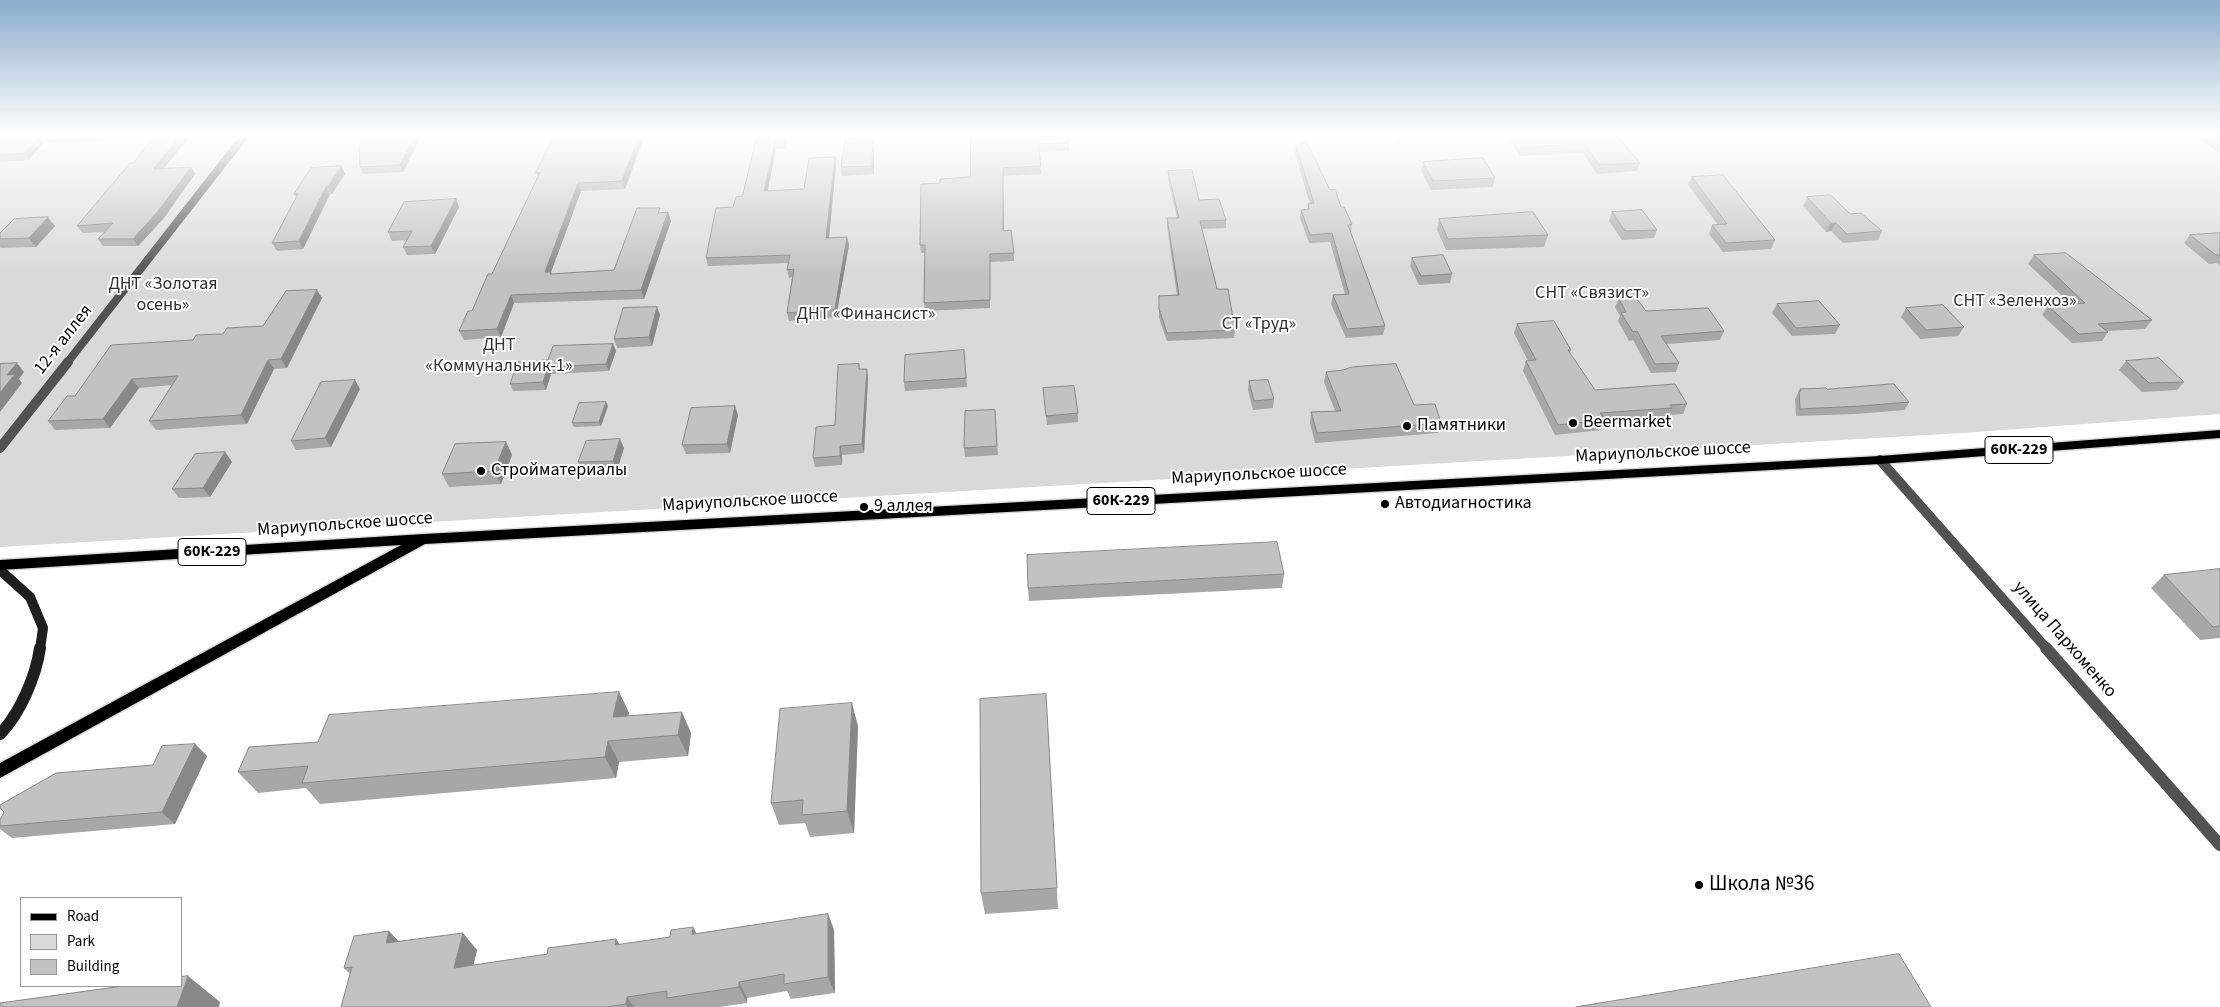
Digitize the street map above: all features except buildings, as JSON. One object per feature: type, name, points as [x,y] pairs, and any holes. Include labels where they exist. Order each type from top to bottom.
[{"type":"main road","name":"Мариупольское шоссе","points":[[0,565],[424,539],[1880,460],[2220,434]]},
{"type":"main road","points":[[0,771],[424,539]]},
{"type":"main road","points":[[0,570],[30,597],[42,628],[37,668],[10,724],[0,734]]},
{"type":"street","name":"12-я аллея","points":[[0,448],[209,181]]},
{"type":"street","name":"улица Пархоменко","points":[[1880,460],[2220,845]]},
{"type":"green space","points":[[0,181],[2220,181],[2220,414],[1962,433],[0,547]]},
{"type":"place","name":"Beermarket","points":[[1573,423]]},
{"type":"place","name":"Памятники","points":[[1407,426]]},
{"type":"place","name":"Стройматериалы","points":[[481,471]]},
{"type":"place","name":"Автодиагностика","points":[[1385,504]]},
{"type":"place","name":"9 аллея","points":[[864,507]]},
{"type":"place","name":"Школа №36","points":[[1699,885]]},
{"type":"park label","name":"СНТ «Связист»","points":[[1592,294]]},
{"type":"park label","name":"ДНТ «Золотая осень»","points":[[163,295]]},
{"type":"park label","name":"СНТ «Зеленхоз»","points":[[2015,302]]},
{"type":"park label","name":"ДНТ «Финансист»","points":[[866,315]]},
{"type":"park label","name":"СТ «Труд»","points":[[1259,325]]},
{"type":"park label","name":"ДНТ «Коммунальник-1»","points":[[499,356]]}]
